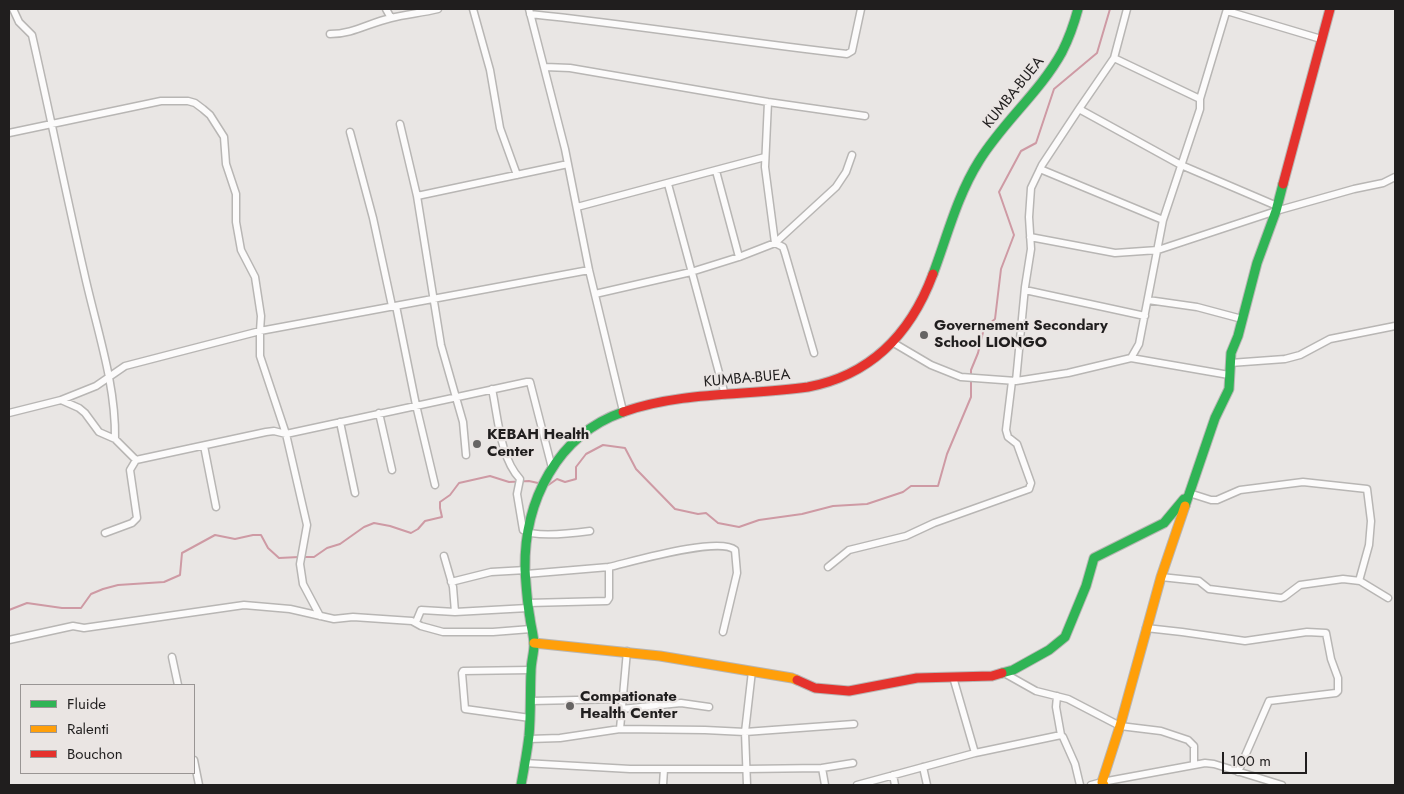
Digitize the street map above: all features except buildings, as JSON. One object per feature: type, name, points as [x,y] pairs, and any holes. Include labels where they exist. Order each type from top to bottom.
[{"type":"main road","name":"KUMBA-BUEA","points":[[521,785],[529,739],[531,670],[534,642],[528,605],[526,572],[528,532],[540,489],[552,468],[569,446],[588,429],[607,418],[636,406],[672,400],[790,390],[824,383],[846,376],[863,366],[892,342],[916,310],[942,250],[966,184],[978,162],[994,140],[1050,74],[1070,39],[1078,9]]},
{"type":"main road","points":[[1103,783],[1161,577],[1215,418],[1229,389],[1231,353],[1257,263],[1276,208],[1330,9]]},
{"type":"main road","points":[[534,642],[627,651],[752,671],[792,678],[815,688],[849,690],[912,679],[992,676],[1012,670],[1049,650],[1065,637],[1086,586],[1094,558],[1164,523],[1189,494]]},
{"type":"street","points":[[13,9],[19,22],[32,36],[69,209],[109,377],[115,439]]},
{"type":"street","points":[[386,9],[391,18]]},
{"type":"street","points":[[330,34],[344,34],[391,18],[438,9]]},
{"type":"street","points":[[473,9],[488,65],[499,124],[517,175]]},
{"type":"street","points":[[623,411],[589,270],[568,164],[545,67],[529,11],[775,46],[847,54],[852,51],[861,9]]},
{"type":"street","points":[[828,567],[849,550],[906,536],[934,523],[1029,489],[1031,483],[1017,444],[1008,437],[1006,430],[1031,249],[1030,194],[1040,169],[1114,58],[1127,9]]},
{"type":"street","points":[[1130,358],[1139,344],[1163,220],[1200,108],[1200,99],[1227,10],[1321,39]]},
{"type":"street","points":[[1114,58],[1200,99]]},
{"type":"street","points":[[545,67],[579,70],[768,102],[865,116]]},
{"type":"street","points":[[9,132],[170,100],[196,103],[210,115],[224,138],[226,164],[236,194],[236,222],[242,250],[255,277],[261,316],[260,356],[286,434],[307,525],[301,554],[300,572],[304,588],[320,616]]},
{"type":"street","points":[[768,102],[765,157],[776,243],[782,247],[785,254],[814,353]]},
{"type":"street","points":[[1079,109],[1181,166],[1276,208]]},
{"type":"street","points":[[400,124],[416,196],[441,345],[463,422],[466,455]]},
{"type":"street","points":[[350,132],[371,209],[435,485]]},
{"type":"street","points":[[595,294],[691,272],[776,243],[836,187],[846,172],[852,155]]},
{"type":"street","points":[[577,207],[765,157]]},
{"type":"street","points":[[416,196],[568,164]]},
{"type":"street","points":[[1040,169],[1163,220]]},
{"type":"street","points":[[716,170],[739,257]]},
{"type":"street","points":[[1030,237],[1115,253],[1158,250],[1276,208],[1384,183],[1395,177]]},
{"type":"street","points":[[668,184],[725,395]]},
{"type":"street","points":[[9,413],[61,400],[96,386],[125,366],[260,331],[589,270]]},
{"type":"street","points":[[1025,290],[1145,316]]},
{"type":"street","points":[[1148,300],[1197,307],[1242,319]]},
{"type":"street","points":[[1230,363],[1285,359],[1300,354],[1330,339],[1395,326]]},
{"type":"street","points":[[892,342],[931,365],[961,377],[1014,381],[1068,373],[1130,358],[1229,375]]},
{"type":"street","points":[[105,533],[132,523],[137,518],[130,470],[136,460],[274,431],[286,434],[455,396],[530,382],[552,468]]},
{"type":"street","points":[[492,389],[507,460],[513,472],[520,479],[517,494],[523,530],[528,532],[568,534],[590,531]]},
{"type":"street","points":[[61,400],[86,413],[102,435],[115,439],[136,460]]},
{"type":"street","points":[[379,413],[392,470]]},
{"type":"street","points":[[340,422],[355,493]]},
{"type":"street","points":[[204,446],[216,507]]},
{"type":"street","points":[[1189,494],[1217,500],[1240,490],[1303,482],[1367,489],[1370,521],[1369,546],[1359,581]]},
{"type":"street","points":[[451,582],[491,572],[609,567],[690,548],[732,547],[735,550],[737,573],[723,632]]},
{"type":"street","points":[[444,556],[453,587],[454,612]]},
{"type":"street","points":[[416,622],[421,610],[454,612],[609,600],[609,567]]},
{"type":"street","points":[[1161,577],[1199,581],[1209,590],[1281,598],[1300,584],[1343,579],[1359,581],[1388,598]]},
{"type":"street","points":[[9,640],[73,626],[84,628],[200,613],[239,605],[286,608],[334,619],[358,617],[416,622],[421,626],[443,632],[493,632],[531,629]]},
{"type":"street","points":[[1146,628],[1245,641],[1307,632],[1326,633],[1331,659],[1338,678],[1338,691],[1336,693],[1269,701],[1238,772]]},
{"type":"street","points":[[620,729],[627,651]]},
{"type":"street","points":[[172,657],[178,684]]},
{"type":"street","points":[[530,718],[465,709],[462,673],[463,671],[531,670]]},
{"type":"street","points":[[747,785],[745,732],[752,671]]},
{"type":"street","points":[[1004,673],[1036,691],[1068,699],[1120,726],[1161,731],[1188,740],[1194,746],[1194,764]]},
{"type":"street","points":[[954,677],[975,753]]},
{"type":"street","points":[[1057,696],[1056,707],[1061,735],[1076,764],[1080,785]]},
{"type":"street","points":[[531,701],[622,699]]},
{"type":"street","points":[[622,709],[681,702],[709,707]]},
{"type":"street","points":[[529,739],[560,738],[620,729],[745,732],[854,724]]},
{"type":"street","points":[[857,785],[975,753],[1061,735]]},
{"type":"street","points":[[524,763],[630,769],[745,770],[822,768],[853,763]]},
{"type":"street","points":[[195,764],[200,785]]},
{"type":"street","points":[[1091,785],[1194,764],[1214,764],[1282,785]]},
{"type":"street","points":[[922,767],[927,785]]},
{"type":"street","points":[[822,768],[825,785]]},
{"type":"street","points":[[663,785],[664,769]]},
{"type":"street","points":[[893,775],[895,785]]},
{"type":"waterway","points":[[545,485],[547,486],[557,479],[565,482],[576,479],[576,467],[586,454],[603,445],[625,448],[636,469],[675,509],[698,514],[706,513],[718,523],[739,527],[759,520],[802,514],[833,506],[867,504],[903,492],[911,486],[938,486],[947,454],[971,397],[971,370],[978,353],[984,328],[995,319],[1001,269],[1014,235],[999,192],[1021,151],[1036,143],[1054,89],[1097,53],[1110,9]]},
{"type":"waterway","points":[[304,557],[314,557],[327,548],[340,544],[364,527],[374,523],[411,533],[418,529],[425,521],[442,517],[440,502],[450,495],[459,483],[490,476],[509,482],[529,481],[538,483]]},
{"type":"waterway","points":[[9,610],[27,603],[62,608],[81,608],[91,594],[103,589],[118,585],[164,582],[180,575],[182,553],[215,535],[235,539],[261,535],[268,548],[279,558],[299,557]]},
{"type":"traffic: fast","points":[[933,274],[958,202],[971,174],[999,133],[1053,67],[1067,41],[1078,9]]},
{"type":"traffic: fast","points":[[1185,506],[1215,418],[1229,389],[1231,353],[1238,336],[1257,263],[1276,211],[1283,184]]},
{"type":"traffic: fast","points":[[521,785],[529,736],[531,668],[534,645],[527,600],[525,569],[526,544],[531,519],[538,496],[549,474],[563,454],[580,437],[600,423],[623,412]]},
{"type":"traffic: fast","points":[[1002,673],[1013,670],[1049,650],[1065,637],[1086,586],[1094,558],[1164,523],[1184,499]]},
{"type":"traffic: slow","points":[[1104,785],[1102,782],[1120,726],[1161,577],[1185,506]]},
{"type":"traffic: slow","points":[[534,643],[660,656],[797,680]]},
{"type":"traffic: jam","points":[[1283,184],[1330,9]]},
{"type":"traffic: jam","points":[[623,412],[646,405],[692,397],[808,387],[851,373],[869,362],[900,333],[913,315],[933,274]]},
{"type":"traffic: jam","points":[[797,680],[815,688],[849,691],[917,678],[992,676],[1002,673]]},
{"type":"place","name":"Governement Secondary School LIONGO","points":[[924,335]]},
{"type":"place","name":"KEBAH Health Center","points":[[477,444]]},
{"type":"place","name":"Compationate Health Center","points":[[570,706]]}]
